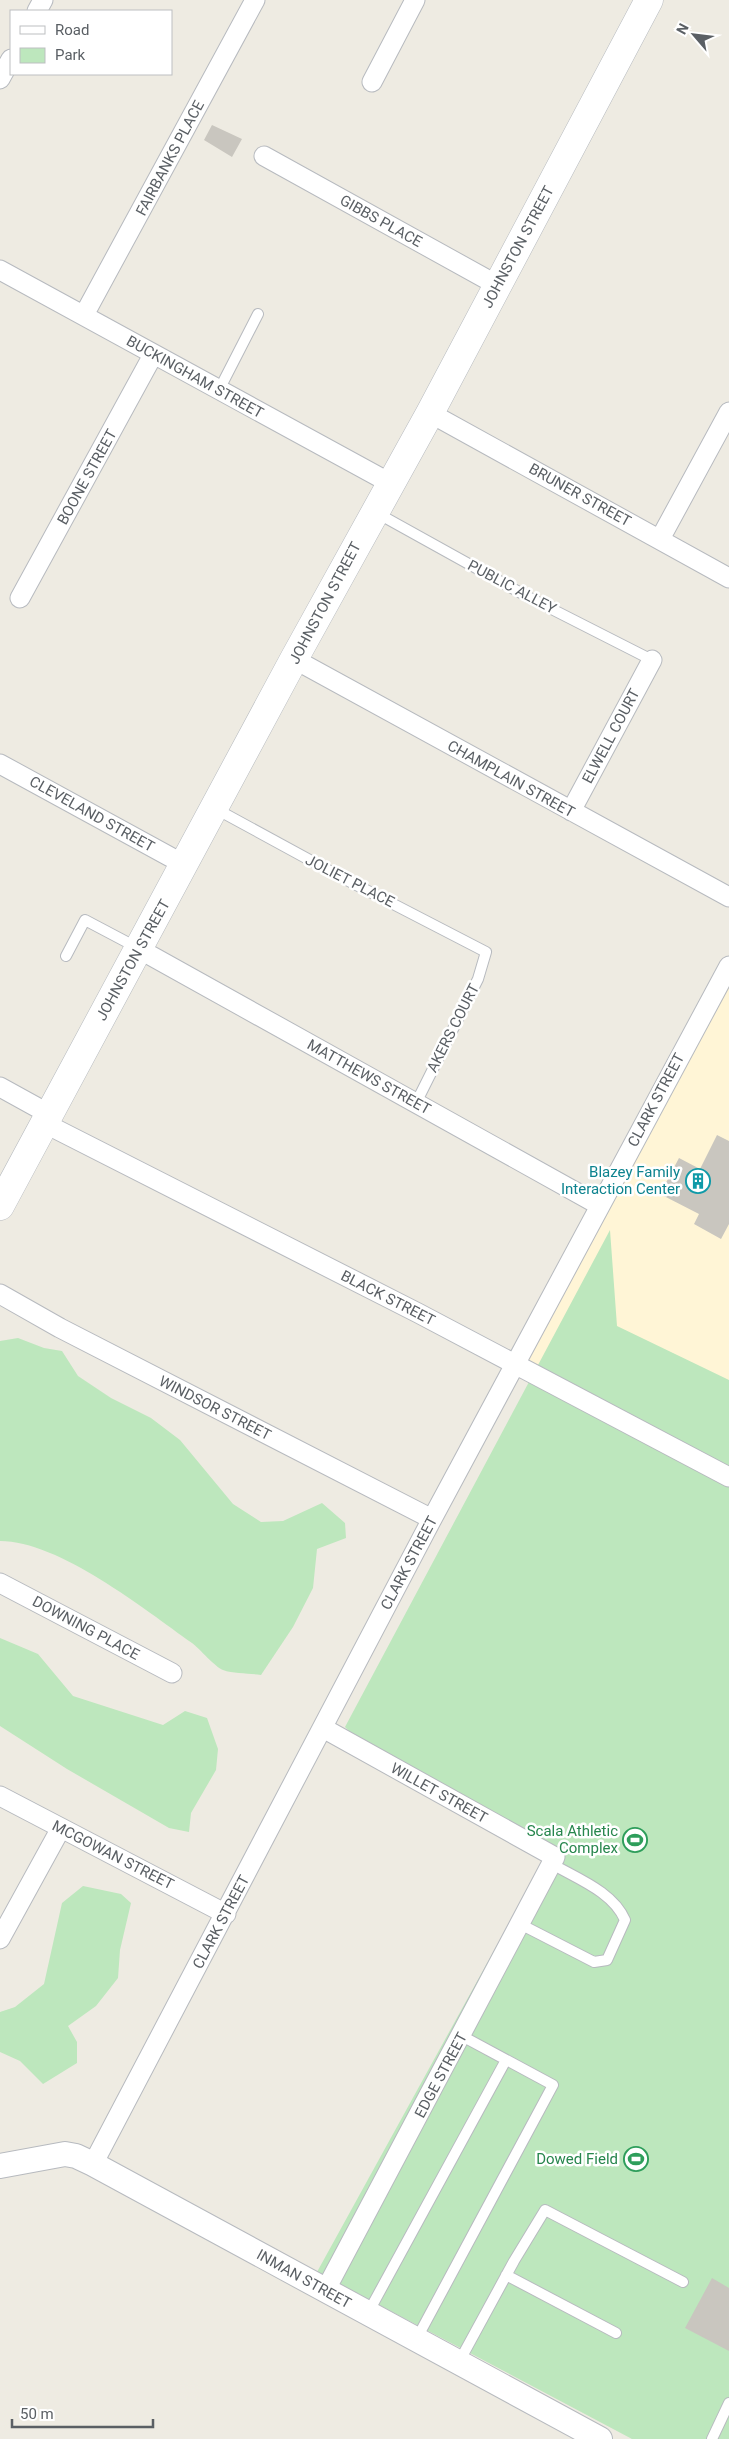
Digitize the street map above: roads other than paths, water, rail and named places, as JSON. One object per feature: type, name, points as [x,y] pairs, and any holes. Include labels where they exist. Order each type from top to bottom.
[{"type":"main road","name":"JOHNSTON STREET","points":[[0,1206],[374,511],[430,413],[649,0]]},
{"type":"street","name":"FAIRBANKS PLACE","points":[[84,315],[255,0]]},
{"type":"street","points":[[372,82],[416,0]]},
{"type":"street","points":[[0,79],[10,61]]},
{"type":"street","name":"GIBBS PLACE","points":[[264,156],[497,286]]},
{"type":"street","name":"BUCKINGHAM STREET","points":[[0,270],[390,483]]},
{"type":"street","name":"BOONE STREET","points":[[20,598],[153,355]]},
{"type":"street","points":[[660,539],[729,412]]},
{"type":"street","name":"BRUNER STREET","points":[[430,413],[729,578]]},
{"type":"street","name":"CHAMPLAIN STREET","points":[[294,659],[729,897]]},
{"type":"street","name":"ELWELL COURT","points":[[571,811],[652,660]]},
{"type":"street","name":"CLEVELAND STREET","points":[[0,764],[185,865]]},
{"type":"street","name":"MATTHEWS STREET","points":[[139,949],[600,1204]]},
{"type":"street","name":"CLARK STREET","points":[[94,2164],[432,1519],[517,1364],[600,1204],[729,966]]},
{"type":"street","name":"BLACK STREET","points":[[0,1087],[47,1118],[729,1477]]},
{"type":"street","name":"WINDSOR STREET","points":[[0,1294],[69,1332],[432,1519]]},
{"type":"street","name":"DOWNING PLACE","points":[[0,1582],[172,1673]]},
{"type":"street","name":"WILLET STREET","points":[[323,1728],[554,1860]]},
{"type":"street","name":"MCGOWAN STREET","points":[[0,1796],[226,1914]]},
{"type":"street","points":[[0,1939],[61,1828]]},
{"type":"street","name":"EDGE STREET","points":[[325,2291],[554,1860]]},
{"type":"street","name":"INMAN STREET","points":[[0,2166],[65,2154],[76,2156],[94,2164],[600,2439]]},
{"type":"lane","points":[[219,390],[258,314]]},
{"type":"lane","name":"PUBLIC ALLEY","points":[[374,511],[530,598],[652,660]]},
{"type":"lane","name":"JOLIET PLACE","points":[[215,808],[339,876],[486,952]]},
{"type":"lane","points":[[66,956],[85,920],[139,949]]},
{"type":"lane","name":"AKERS COURT","points":[[416,1103],[478,979],[486,952]]},
{"type":"lane","points":[[520,1924],[594,1962],[607,1960],[625,1920],[620,1908],[603,1893],[554,1860]]},
{"type":"lane","points":[[416,2340],[553,2085],[462,2036]]},
{"type":"lane","points":[[368,2314],[506,2060]]},
{"type":"lane","points":[[459,2363],[506,2275],[545,2210],[683,2282]]},
{"type":"lane","points":[[506,2275],[616,2333]]},
{"type":"lane","points":[[712,2439],[729,2403]]},
{"type":"place","name":"Blazey Family Interaction Center","points":[[698,1181]]},
{"type":"place","name":"Scala Athletic Complex","points":[[635,1840]]},
{"type":"place","name":"Dowed Field","points":[[636,2159]]}]
